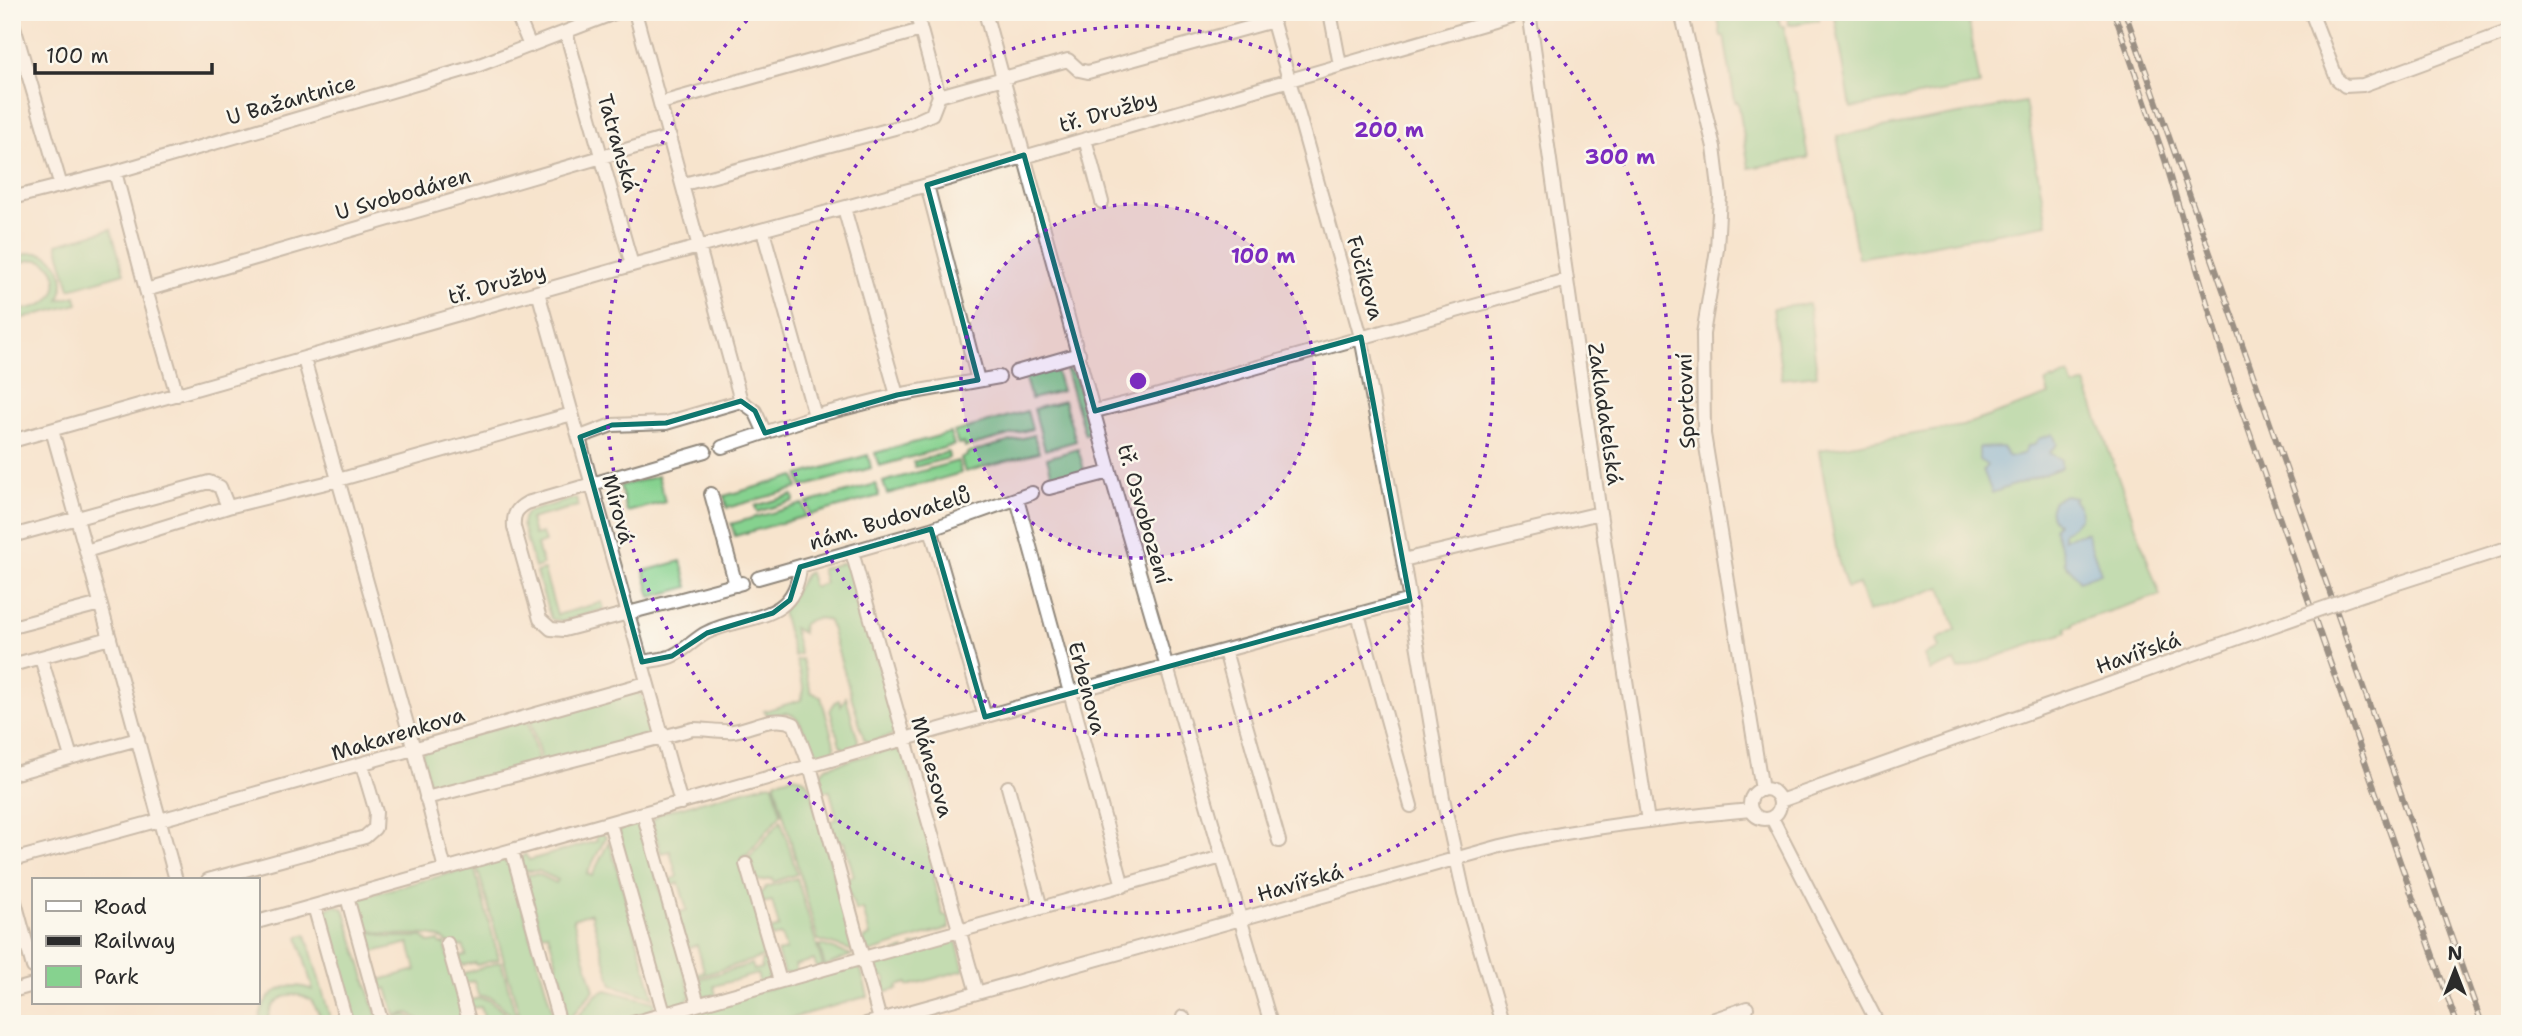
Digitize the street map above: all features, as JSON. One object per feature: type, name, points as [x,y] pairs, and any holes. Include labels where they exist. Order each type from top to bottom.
[{"type":"street","points":[[516,12],[530,46]]},
{"type":"street","name":"U Bažantnice","points":[[12,198],[115,172],[474,67],[617,12]]},
{"type":"street","points":[[635,12],[741,401],[755,411],[765,433]]},
{"type":"street","points":[[684,184],[910,124],[932,114],[939,96],[916,12]]},
{"type":"street","name":"tř. Osvobození","points":[[985,12],[1110,472],[1271,1024]]},
{"type":"street","points":[[1330,12],[1340,65]]},
{"type":"street","name":"tř. Družby","points":[[12,441],[632,265],[927,185],[1527,12]]},
{"type":"street","name":"Zakladatelská","points":[[1527,12],[1647,821]]},
{"type":"street","name":"Sportovní","points":[[1682,12],[1714,147],[1720,196],[1717,249],[1703,334],[1704,434],[1762,790]]},
{"type":"street","points":[[2311,12],[2337,79],[2345,86],[2363,85],[2510,31]]},
{"type":"street","name":"tř. Družby","points":[[1003,77],[1068,60],[1079,71],[1088,72],[1271,17]]},
{"type":"street","name":"Fučíkova","points":[[1271,17],[1361,337],[1403,560],[1443,798],[1464,894],[1502,1024]]},
{"type":"street","points":[[12,20],[61,186]]},
{"type":"street","points":[[661,103],[921,30]]},
{"type":"street","name":"Tatranská","points":[[566,32],[632,265]]},
{"type":"street","points":[[939,96],[1003,77]]},
{"type":"street","name":"U Svobodáren","points":[[146,289],[670,137]]},
{"type":"street","points":[[1084,139],[1102,202]]},
{"type":"street","points":[[115,172],[177,395]]},
{"type":"street","points":[[927,185],[978,380]]},
{"type":"street","points":[[844,208],[897,395]]},
{"type":"street","points":[[763,230],[815,416]]},
{"type":"street","points":[[1095,411],[1566,280]]},
{"type":"street","name":"Mírová","points":[[538,292],[642,662],[660,736],[681,803]]},
{"type":"street","points":[[1016,372],[1079,354]]},
{"type":"street","points":[[304,359],[445,869]]},
{"type":"street","points":[[722,447],[815,416],[897,395],[999,377]]},
{"type":"street","points":[[580,437],[612,425],[666,423],[741,401]]},
{"type":"street","points":[[86,551],[228,507],[338,480],[572,414]]},
{"type":"street","points":[[52,430],[175,878]]},
{"type":"street","points":[[705,451],[591,483],[520,507],[513,519],[514,527],[544,625],[557,631],[739,584],[710,494]]},
{"type":"street","points":[[1049,488],[1110,472]]},
{"type":"street","points":[[12,536],[209,482],[220,487],[228,507]]},
{"type":"street","name":"nám. Budovatelů","points":[[758,578],[931,529],[1032,493]]},
{"type":"street","name":"Erbenova","points":[[1017,499],[1068,694],[1123,886]]},
{"type":"street","points":[[1403,560],[1600,513]]},
{"type":"street","points":[[931,529],[985,717]]},
{"type":"street","name":"Havířská","points":[[1780,801],[2364,594],[2510,547]]},
{"type":"street","name":"Mánesova","points":[[852,552],[977,993]]},
{"type":"street","points":[[642,662],[672,656],[707,633],[773,613],[790,600],[799,583],[800,567]]},
{"type":"street","points":[[259,921],[1410,600]]},
{"type":"street","points":[[12,627],[100,604]]},
{"type":"street","points":[[1358,614],[1411,806]]},
{"type":"street","points":[[12,665],[110,638]]},
{"type":"street","points":[[1225,651],[1279,841]]},
{"type":"street","points":[[41,658],[71,757]]},
{"type":"street","name":"Makarenkova","points":[[12,860],[362,765],[646,683]]},
{"type":"street","points":[[426,798],[660,736],[693,729],[731,731],[775,720],[786,720],[794,724],[810,766],[861,959],[880,1020]]},
{"type":"street","points":[[12,774],[138,739]]},
{"type":"street","points":[[215,878],[365,837],[375,828],[376,812],[362,765]]},
{"type":"street","points":[[1008,787],[1041,908]]},
{"type":"street","points":[[1762,790],[1772,790],[1780,801],[1779,811],[1772,818],[1762,819],[1751,810],[1753,795],[1762,790]]},
{"type":"street","name":"Havířská","points":[[866,1024],[1554,834],[1751,810]]},
{"type":"street","points":[[643,813],[698,1004]]},
{"type":"street","points":[[1772,818],[1878,1024]]},
{"type":"street","points":[[610,824],[666,1019]]},
{"type":"street","points":[[512,850],[560,1024]]},
{"type":"street","points":[[629,1024],[666,1019],[698,1004],[1222,857]]},
{"type":"street","points":[[746,864],[780,981]]},
{"type":"street","points":[[12,891],[28,928],[32,959]]},
{"type":"street","points":[[347,897],[382,1024]]},
{"type":"street","points":[[314,906],[346,1024]]},
{"type":"street","points":[[447,943],[470,1024]]},
{"type":"street","points":[[12,991],[32,985]]},
{"type":"street","points":[[1700,1024],[1722,1020],[1747,1008]]},
{"type":"highlighted area","points":[[1024,155],[1095,411],[1361,337],[1410,600],[985,717],[931,529],[800,567],[790,600],[773,613],[707,633],[672,656],[642,662],[580,437],[612,425],[666,423],[741,401],[755,411],[765,433],[897,395],[978,380],[927,185]]},
{"type":"green space","points":[[1717,12],[1778,12],[1780,26],[1784,26],[1808,158],[1749,168],[1738,102],[1735,102],[1724,36],[1721,37]]},
{"type":"green space","points":[[1787,12],[1818,12],[1819,20],[1789,25]]},
{"type":"green space","points":[[1834,12],[1967,12],[1980,85],[1851,108]]},
{"type":"green space","points":[[2025,102],[2047,224],[1858,258],[1837,136]]},
{"type":"green space","points":[[111,229],[124,273],[70,289],[57,244]]},
{"type":"green space","points":[[39,253],[54,260],[62,274],[59,300],[76,296],[78,304],[12,321],[12,312],[46,303],[55,289],[54,271],[45,262],[33,260],[12,265],[12,258]]},
{"type":"green space","points":[[1809,304],[1817,375],[1782,379],[1773,308]]},
{"type":"green space","points":[[1055,367],[1062,391],[1031,399],[1024,375]]},
{"type":"green space","points":[[1065,367],[1075,376],[1091,433],[1085,435]]},
{"type":"green space","points":[[2069,374],[2074,387],[2085,383],[2160,595],[2073,623],[2073,626],[2066,628],[2067,632],[1959,670],[1955,661],[1930,671],[1924,655],[1939,649],[1936,640],[1956,630],[1941,587],[1868,612],[1859,584],[1847,588],[1838,560],[1819,450],[1962,426],[2049,395],[2045,382]]},
{"type":"green space","points":[[1064,401],[1076,441],[1045,450],[1034,409]]},
{"type":"green space","points":[[1027,411],[1032,429],[965,447],[964,443],[958,444],[954,432]]},
{"type":"green space","points":[[950,433],[954,445],[879,466],[875,453]]},
{"type":"green space","points":[[1034,435],[1039,452],[965,472],[961,458],[967,456],[967,453]]},
{"type":"green space","points":[[1078,449],[1085,473],[1054,482],[1047,458]]},
{"type":"green space","points":[[948,452],[949,458],[915,467],[913,462]]},
{"type":"green space","points":[[868,455],[871,468],[802,487],[799,475]]},
{"type":"green space","points":[[958,461],[961,473],[887,494],[883,482]]},
{"type":"green space","points":[[658,476],[665,502],[627,512],[620,486]]},
{"type":"green space","points":[[795,476],[798,488],[727,508],[724,496]]},
{"type":"green space","points":[[876,484],[879,496],[810,515],[807,503]]},
{"type":"green space","points":[[793,495],[794,501],[757,512],[755,506]]},
{"type":"green space","points":[[576,498],[578,506],[530,519],[534,535],[542,533],[545,542],[537,545],[543,565],[535,568],[522,525],[523,518],[527,512]]},
{"type":"green space","points":[[803,504],[806,516],[735,536],[731,524]]},
{"type":"green space","points":[[681,561],[688,587],[651,597],[644,571]]},
{"type":"green space","points":[[843,563],[851,568],[896,727],[893,735],[868,743],[864,739],[829,621],[819,618],[808,621],[802,626],[803,633],[793,628],[800,654],[794,656],[782,612],[805,575],[809,572],[813,587],[825,583],[821,569]]},
{"type":"green space","points":[[544,570],[557,615],[602,602],[604,609],[563,621],[551,619],[536,572]]},
{"type":"green space","points":[[802,659],[811,692],[821,697],[835,747],[833,753],[819,757],[809,751],[800,722],[796,718],[786,713],[768,715],[764,711],[801,700],[804,690],[796,660]]},
{"type":"green space","points":[[633,690],[643,697],[653,734],[542,764],[530,718]]},
{"type":"green space","points":[[846,697],[858,740],[856,747],[845,750],[840,745],[830,710],[836,701],[839,700],[841,706]]},
{"type":"green space","points":[[527,719],[539,765],[431,793],[422,754],[424,749]]},
{"type":"green space","points":[[889,749],[904,755],[938,875],[933,879],[943,915],[949,916],[949,928],[870,952],[865,949],[863,939],[870,936],[863,909],[856,911],[845,882],[854,876],[844,842],[836,842],[830,822],[837,818],[830,791],[822,791],[818,776],[826,767]]},
{"type":"green space","points":[[794,776],[803,778],[810,786],[854,951],[818,940],[775,784],[776,781]]},
{"type":"green space","points":[[773,784],[781,814],[747,855],[742,857],[769,955],[693,978],[695,974],[704,971],[697,945],[687,948],[677,913],[687,910],[679,883],[669,886],[668,881],[677,877],[670,851],[661,853],[652,822],[660,813]]},
{"type":"green space","points":[[781,820],[797,874],[773,882],[772,879],[755,879],[748,859]]},
{"type":"green space","points":[[633,821],[641,824],[691,995],[685,1003],[672,1006],[665,1001],[619,832],[624,824]]},
{"type":"green space","points":[[600,832],[606,837],[587,874],[592,876],[609,841],[654,998],[612,985],[591,913],[573,919],[594,990],[565,1024],[556,993],[564,989],[561,976],[552,976],[550,968],[557,964],[548,933],[541,934],[525,875],[538,874],[556,883],[558,880],[539,871],[523,871],[520,861],[525,854],[529,860],[597,841],[596,833]]},
{"type":"green space","points":[[502,859],[511,866],[556,1024],[528,1024],[521,1020],[477,867]]},
{"type":"green space","points":[[474,867],[499,959],[476,965],[463,965],[455,958],[466,955],[463,946],[453,948],[447,942],[431,936],[385,934],[359,925],[354,908],[361,897]]},
{"type":"green space","points":[[797,878],[823,966],[817,968],[814,960],[795,965],[797,973],[784,973],[777,952],[786,950],[781,935],[772,937],[770,930],[779,927],[772,901],[763,903],[760,894],[766,887]]},
{"type":"green space","points":[[336,905],[344,909],[379,1024],[350,1024],[322,915],[328,908]]},
{"type":"green space","points":[[360,928],[387,937],[423,937],[429,943],[439,941],[440,944],[445,944],[467,1024],[426,1024],[409,1013],[395,1015],[387,988],[379,991],[372,974],[377,971],[380,980],[416,970],[409,943],[373,952],[374,962],[369,963]]},
{"type":"green space","points":[[306,934],[332,1024],[297,1024],[321,1017],[311,1000],[295,995],[276,1002],[268,1024],[259,1024],[264,1004],[276,991],[293,986],[313,990],[298,937]]},
{"type":"green space","points":[[952,939],[957,943],[964,970],[908,986],[907,983],[886,992],[886,979],[879,977],[878,982],[882,984],[884,993],[877,995],[871,962],[904,949],[907,958],[914,956],[912,946]]},
{"type":"green space","points":[[819,945],[822,945],[852,955],[825,966]]},
{"type":"green space","points":[[768,959],[773,973],[770,979],[760,984],[757,974],[714,986],[716,996],[701,996],[696,980],[752,964],[754,970],[762,968],[761,961]]},
{"type":"green space","points":[[499,962],[517,1019],[490,997],[478,995],[474,981],[464,983],[462,976],[465,973]]},
{"type":"green space","points":[[853,965],[861,970],[868,996],[772,1024],[671,1024],[674,1015]]},
{"type":"green space","points":[[606,990],[655,1004],[650,1012],[630,1021],[571,1024],[597,994]]},
{"type":"green space","points":[[479,998],[489,1000],[518,1024],[486,1024],[481,1007],[471,1008],[468,1001]]},
{"type":"green space","points":[[406,1015],[422,1024],[385,1024],[384,1020]]},
{"type":"water","points":[[2053,434],[2057,444],[2049,453],[2061,459],[2061,468],[1992,493],[1983,470],[1987,465],[1979,460],[1979,448],[2002,447],[2008,456],[2015,457],[2024,453],[2027,446],[2034,445],[2038,439]]},
{"type":"water","points":[[2065,495],[2075,497],[2073,500],[2081,514],[2073,526],[2063,532],[2063,539],[2086,532],[2101,573],[2079,581],[2064,561],[2054,528],[2057,523],[2051,513],[2054,500]]},
{"type":"railway","points":[[2114,12],[2165,160],[2223,357],[2457,1024]]},
{"type":"railway","points":[[2125,12],[2482,1024]]}]
